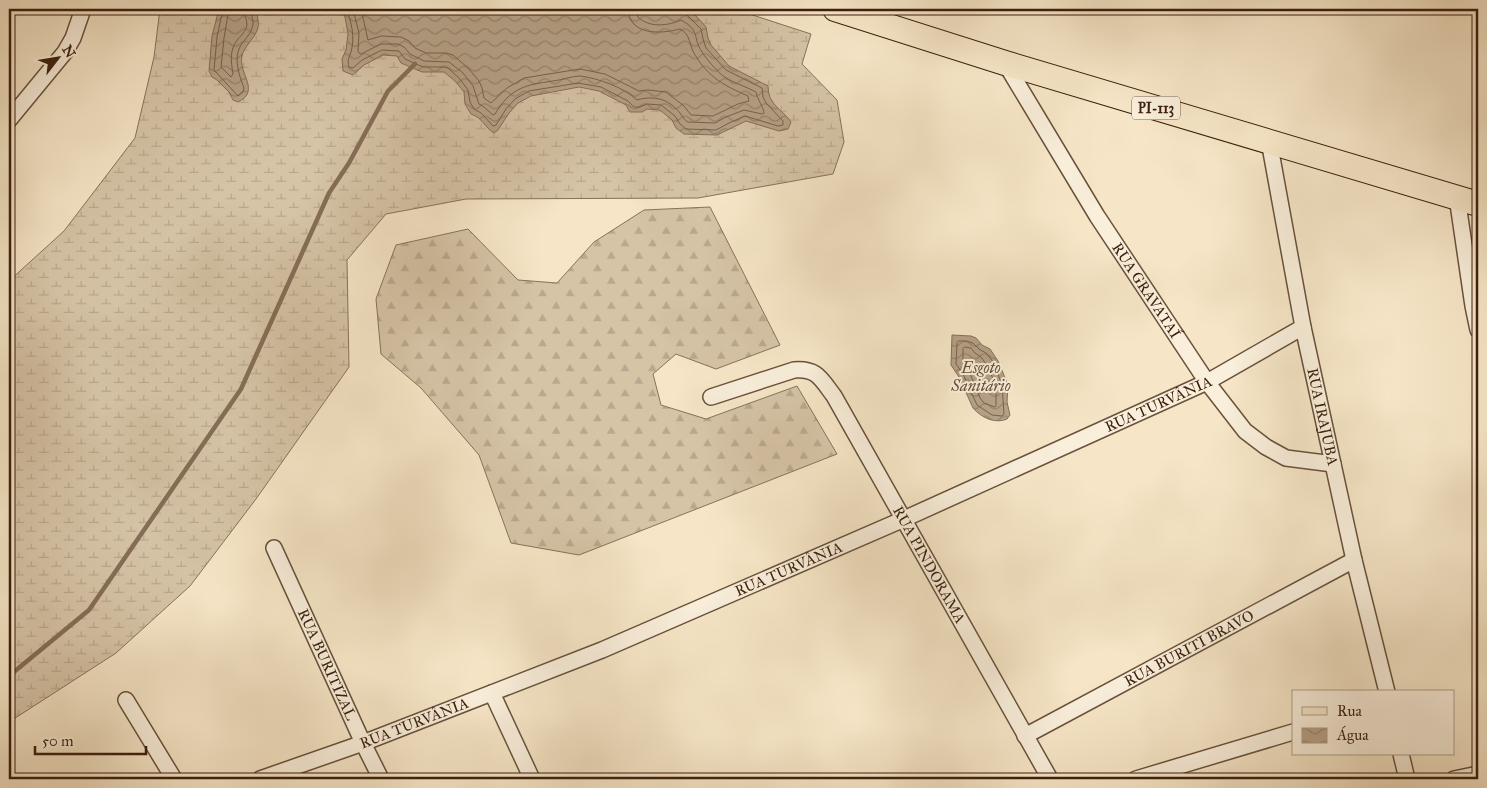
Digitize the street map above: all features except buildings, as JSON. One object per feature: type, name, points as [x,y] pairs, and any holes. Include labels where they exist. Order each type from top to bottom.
[{"type":"main road","name":"PI-113","points":[[835,9],[1005,63],[1468,201]]},
{"type":"street","points":[[9,120],[65,52],[73,38],[83,9]]},
{"type":"street","name":"RUA GRAVATAÍ","points":[[1005,63],[1097,216],[1207,382],[1245,430],[1266,447],[1286,458],[1333,464]]},
{"type":"street","name":"RUA IRAJUBA","points":[[1268,141],[1303,327],[1354,560],[1386,690]]},
{"type":"street","points":[[1468,201],[1473,306],[1478,330]]},
{"type":"street","name":"RUA TURVÂNIA","points":[[260,779],[363,743],[602,650],[904,518],[1207,382],[1303,327]]},
{"type":"street","name":"RUA PINDORAMA","points":[[711,397],[794,370],[803,369],[811,371],[821,378],[834,396],[904,518],[1050,779]]},
{"type":"street","name":"RUA BURITIZAL","points":[[274,548],[381,779]]},
{"type":"street","name":"RUA BURITI BRAVO","points":[[1025,736],[1354,560]]},
{"type":"street","points":[[492,693],[532,779]]},
{"type":"street","points":[[126,700],[174,779]]},
{"type":"street","points":[[1136,779],[1292,732]]},
{"type":"street","points":[[1401,756],[1407,779]]},
{"type":"street","points":[[1454,779],[1478,774]]},
{"type":"green space","points":[[160,9],[734,9],[811,34],[802,64],[837,100],[844,142],[833,174],[698,198],[466,199],[386,214],[347,260],[349,367],[256,499],[190,586],[116,653],[9,722],[9,281],[64,231],[135,138],[154,57]]},
{"type":"green space","points":[[710,207],[780,345],[716,369],[676,354],[653,374],[661,405],[706,419],[797,386],[837,454],[579,555],[511,543],[479,455],[421,388],[381,354],[376,299],[396,245],[468,229],[518,280],[557,283],[594,242],[644,210]]},
{"type":"water","points":[[219,9],[254,9],[258,19],[255,35],[242,56],[248,93],[245,98],[238,102],[233,100],[229,92],[212,77],[209,71],[212,36]]},
{"type":"water","points":[[341,9],[642,9],[658,14],[686,9],[706,27],[711,45],[729,66],[768,86],[770,98],[791,122],[788,129],[779,131],[746,121],[717,135],[684,134],[660,110],[647,109],[642,112],[630,112],[626,105],[599,91],[579,87],[531,96],[518,103],[494,133],[471,114],[465,104],[464,92],[444,72],[422,72],[401,63],[397,56],[383,55],[364,65],[353,75],[343,71],[342,59],[346,50],[348,34],[345,17]]},
{"type":"water","name":"Esgoto Sanitário","points":[[952,335],[976,338],[982,345],[990,349],[998,361],[1008,385],[1007,402],[1010,415],[1007,419],[998,421],[989,419],[980,415],[973,408],[959,377],[951,365]]},
{"type":"waterway","points":[[9,676],[89,610],[241,389],[329,193],[349,163],[388,91],[415,64]]}]
